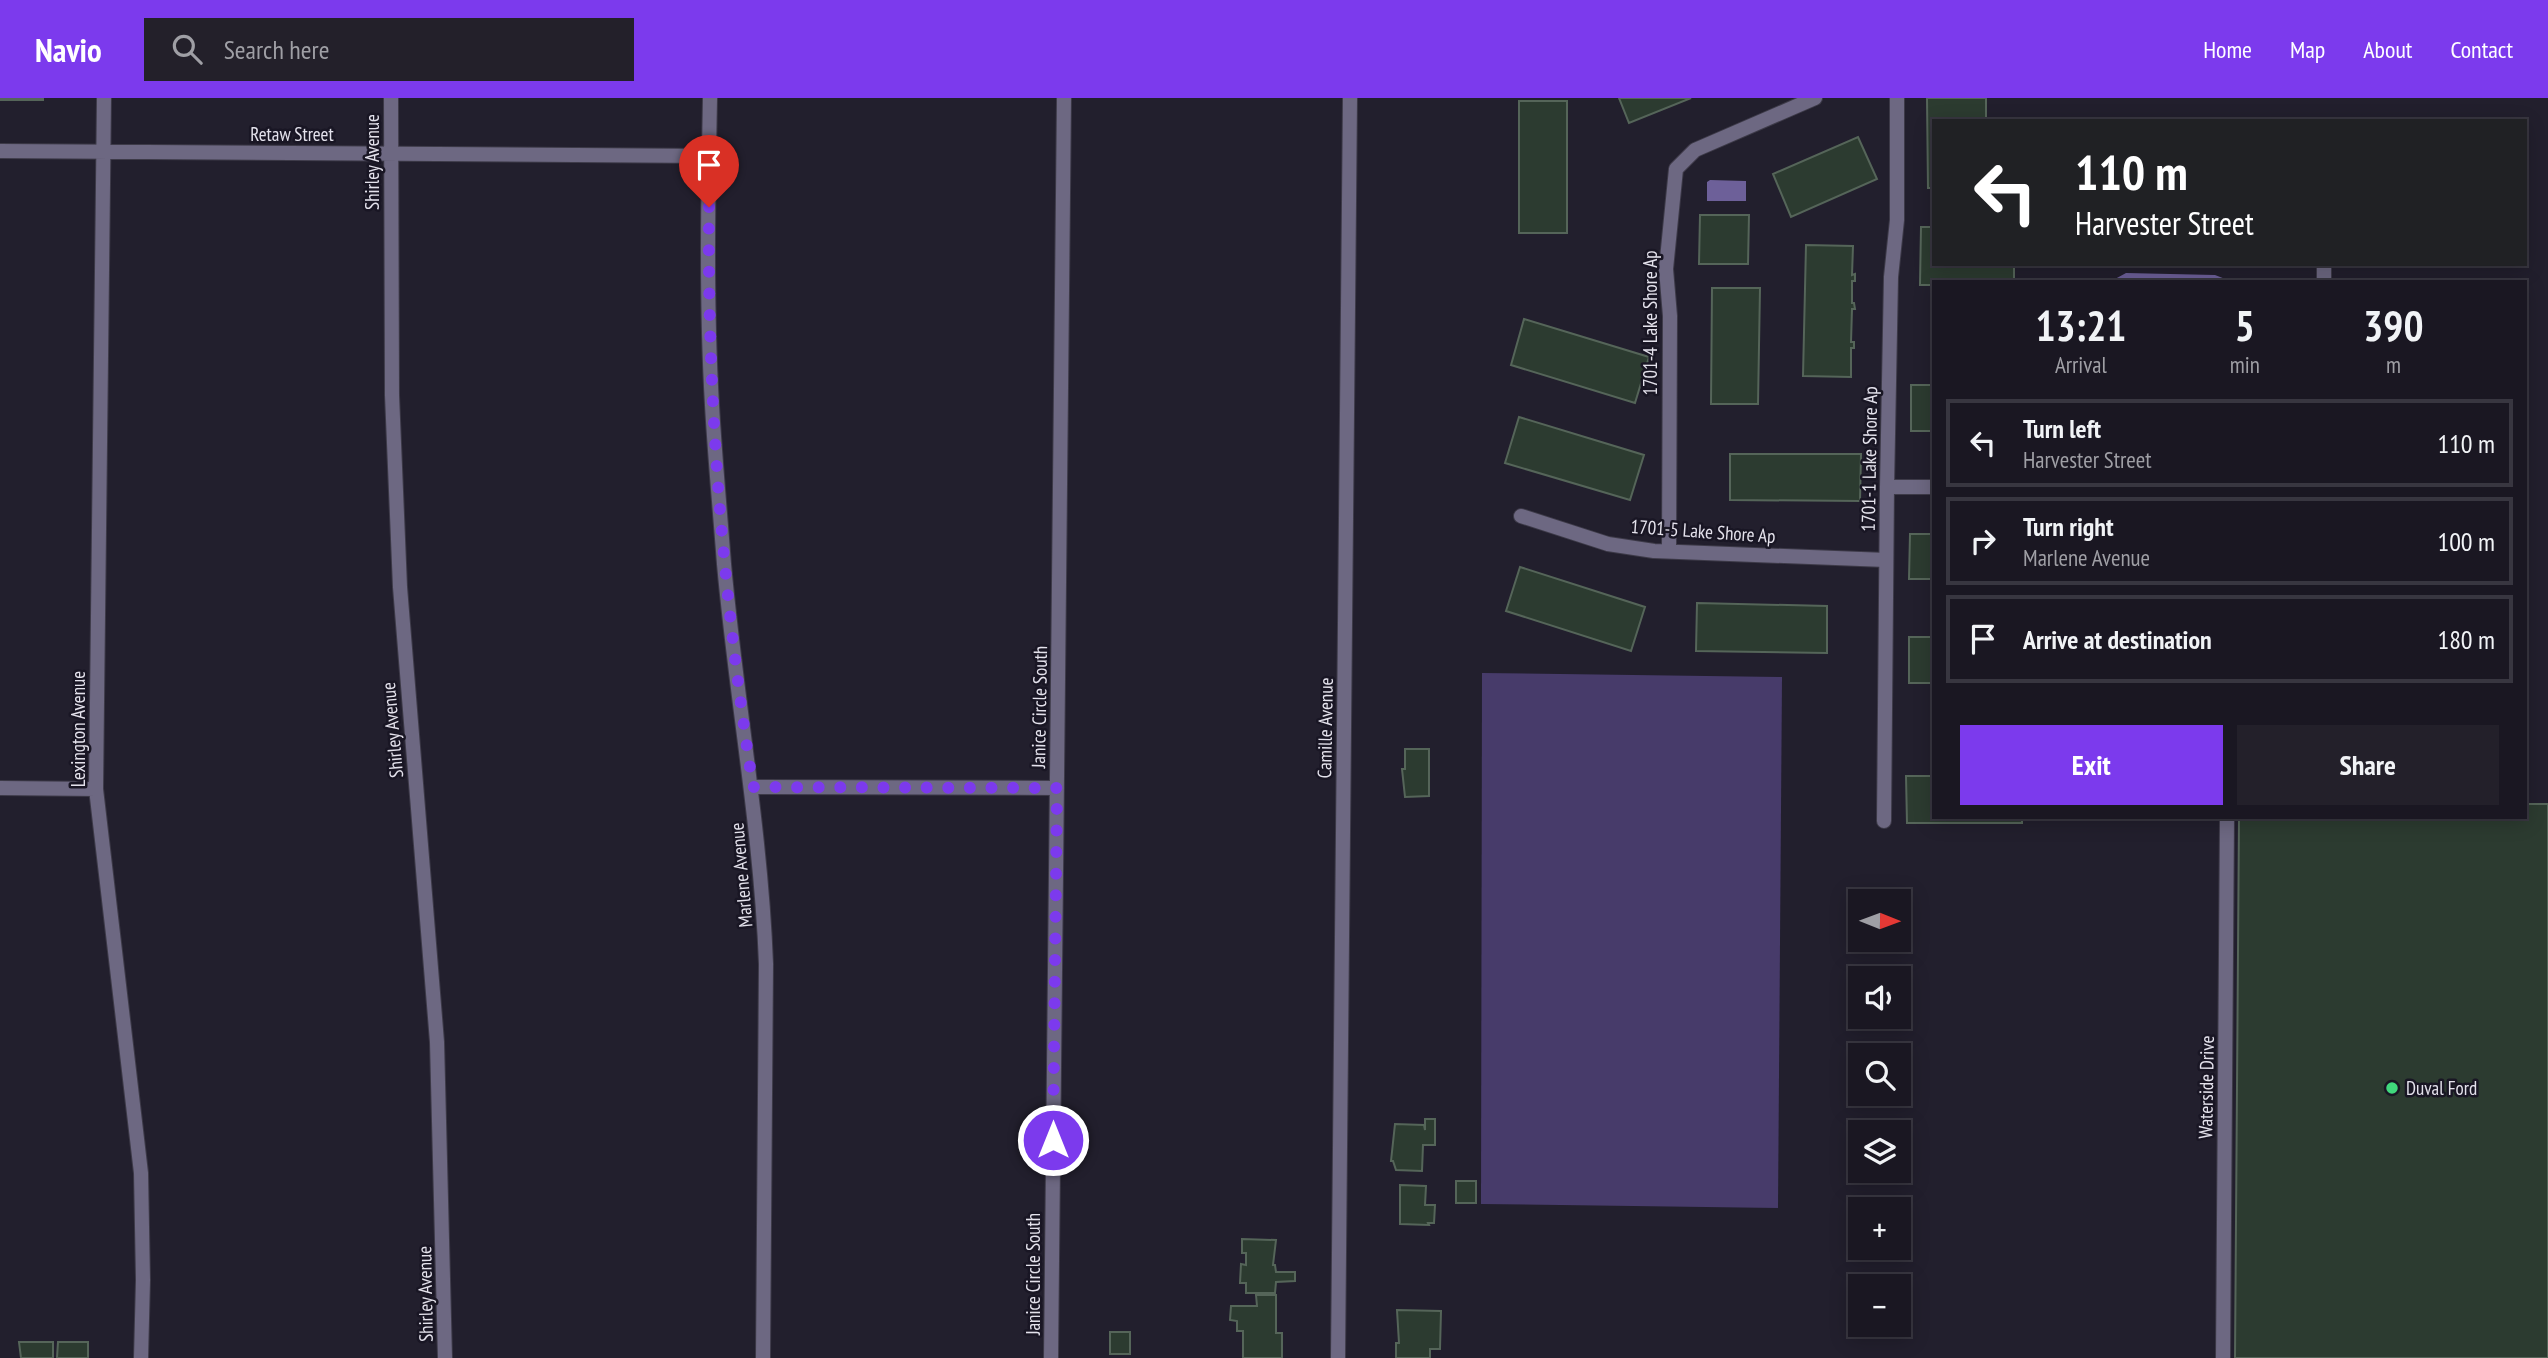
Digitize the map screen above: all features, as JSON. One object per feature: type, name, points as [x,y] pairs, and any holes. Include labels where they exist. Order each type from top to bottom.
[{"type":"street","name":"Lexington Avenue","points":[[104,98],[96,789],[141,1173],[141,1358]]},
{"type":"street","name":"Shirley Avenue","points":[[391,98],[392,396],[399,574],[438,1042],[445,1358]]},
{"type":"street","name":"Marlene Avenue","points":[[710,98],[708,309],[712,406],[724,566],[737,687],[753,787],[764,906],[764,1358]]},
{"type":"street","name":"Janice Circle South","points":[[1051,1358],[1064,98]]},
{"type":"street","name":"Camille Avenue","points":[[1338,1358],[1350,98]]},
{"type":"street","name":"1701-4 Lake Shore Ap","points":[[1669,551],[1670,316],[1666,270],[1676,169],[1695,150],[1815,98]]},
{"type":"street","name":"1701-1 Lake Shore Ap","points":[[1884,821],[1887,487],[1891,277],[1897,220],[1897,98]]},
{"type":"street","name":"Retaw Street","points":[[0,151],[709,156]]},
{"type":"street","points":[[1887,487],[1932,487]]},
{"type":"street","name":"1701-5 Lake Shore Ap","points":[[1521,516],[1608,544],[1669,551],[1886,560]]},
{"type":"street","points":[[753,787],[1057,788]]},
{"type":"street","points":[[0,788],[96,789]]},
{"type":"street","name":"Waterside Drive","points":[[2223,1358],[2228,819]]},
{"type":"shaded area","points":[[1746,181],[1746,201],[1707,201],[1707,182]]},
{"type":"shaded area","points":[[2126,273],[2215,275],[2228,280],[2115,280]]},
{"type":"shaded area","points":[[1482,673],[1782,677],[1778,1208],[1481,1204]]},
{"type":"building","points":[[43,98],[43,100],[0,100]]},
{"type":"building","points":[[1619,98],[1691,98],[1629,123]]},
{"type":"building","points":[[1927,98],[1986,98],[1986,119],[1932,119],[1932,188],[1928,188]]},
{"type":"building","points":[[1519,101],[1567,101],[1567,233],[1519,233]]},
{"type":"building","points":[[1858,137],[1877,179],[1791,217],[1773,174]]},
{"type":"building","points":[[1700,215],[1749,215],[1748,264],[1699,264]]},
{"type":"building","points":[[1921,227],[1932,227],[1932,266],[2014,266],[2014,280],[1932,280],[1932,285],[1920,285]]},
{"type":"building","points":[[1806,245],[1853,246],[1852,275],[1855,274],[1855,281],[1852,281],[1852,303],[1855,309],[1852,309],[1851,342],[1854,342],[1854,348],[1851,348],[1851,377],[1803,376]]},
{"type":"building","points":[[1712,288],[1760,288],[1758,404],[1711,404]]},
{"type":"building","points":[[1524,319],[1649,357],[1635,403],[1511,365]]},
{"type":"building","points":[[1911,385],[1932,385],[1932,431],[1911,431]]},
{"type":"building","points":[[1519,417],[1644,455],[1630,500],[1505,463]]},
{"type":"building","points":[[1730,454],[1861,454],[1860,501],[1730,500]]},
{"type":"building","points":[[1932,530],[1932,579],[1909,579],[1910,534],[1931,534]]},
{"type":"building","points":[[1520,567],[1645,607],[1631,651],[1506,611]]},
{"type":"building","points":[[1697,603],[1827,606],[1827,653],[1696,651]]},
{"type":"building","points":[[1909,637],[1932,637],[1932,683],[1909,683]]},
{"type":"building","points":[[1405,749],[1429,749],[1429,796],[1405,797],[1402,769],[1405,769]]},
{"type":"building","points":[[1906,776],[1932,776],[1932,819],[2022,819],[2022,823],[1907,823]]},
{"type":"building","name":"Duval Ford","points":[[2527,804],[2548,804],[2548,1358],[2235,1358],[2239,819],[2527,819]]},
{"type":"building","points":[[1425,1119],[1435,1119],[1435,1145],[1423,1145],[1422,1171],[1396,1170],[1391,1161],[1395,1124],[1424,1125],[1425,1130]]},
{"type":"building","points":[[1456,1181],[1476,1181],[1476,1203],[1456,1203]]},
{"type":"building","points":[[1400,1185],[1426,1186],[1425,1205],[1435,1205],[1434,1223],[1400,1224]]},
{"type":"building","points":[[1242,1239],[1276,1240],[1273,1265],[1276,1272],[1295,1272],[1295,1281],[1276,1282],[1275,1293],[1246,1293],[1246,1283],[1240,1283],[1241,1264],[1246,1265],[1246,1253],[1242,1253]]},
{"type":"building","points":[[1256,1295],[1276,1295],[1276,1333],[1282,1333],[1282,1358],[1243,1358],[1243,1331],[1237,1331],[1237,1321],[1230,1320],[1231,1306],[1257,1306]]},
{"type":"building","points":[[1397,1310],[1441,1311],[1440,1349],[1430,1349],[1430,1358],[1396,1358],[1396,1343],[1399,1343]]},
{"type":"building","points":[[1110,1332],[1130,1332],[1130,1354],[1110,1354]]},
{"type":"building","points":[[19,1342],[53,1342],[53,1358],[21,1358]]},
{"type":"building","points":[[58,1342],[88,1342],[88,1358],[57,1358]]},
{"type":"place","name":"Duval Ford","points":[[2392,1088]]},
{"type":"route","points":[[709,207],[708,309],[712,406],[724,566],[737,687],[753,787],[1057,788],[1053,1140]]}]
